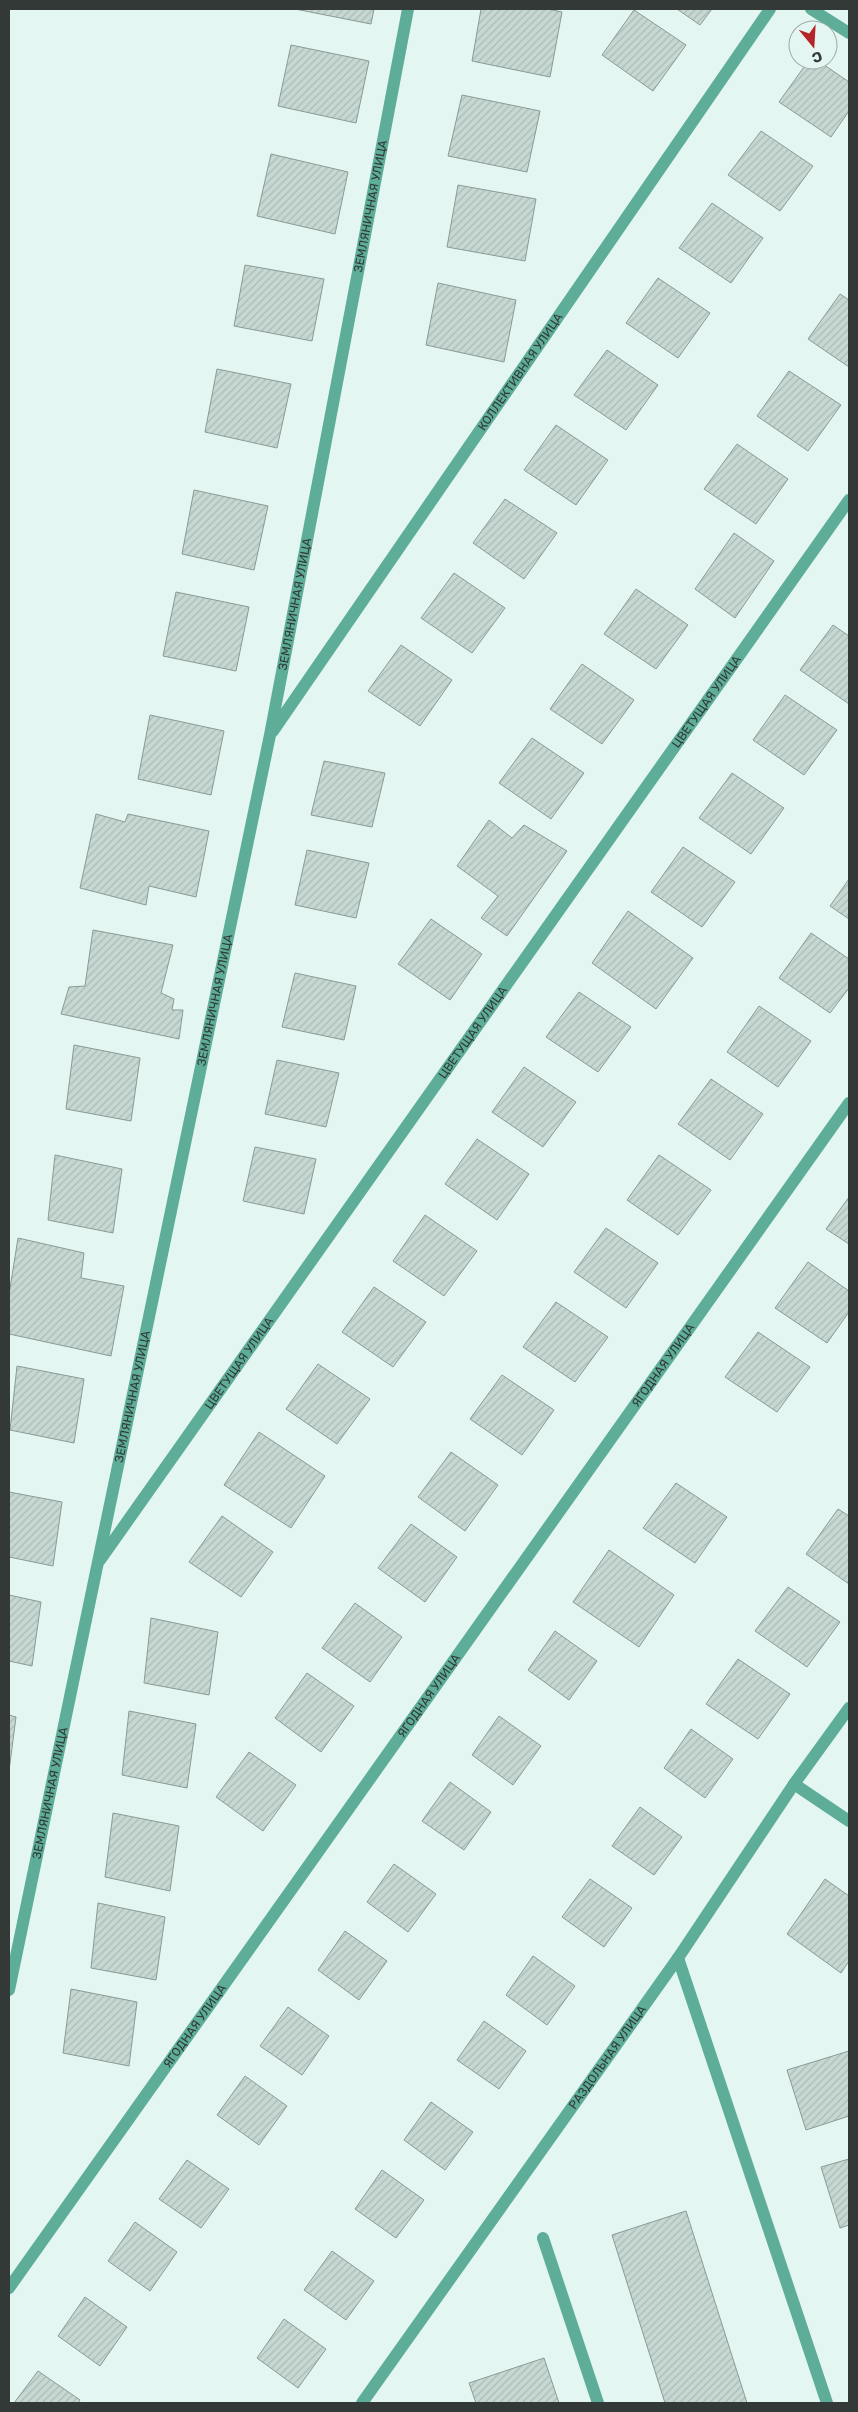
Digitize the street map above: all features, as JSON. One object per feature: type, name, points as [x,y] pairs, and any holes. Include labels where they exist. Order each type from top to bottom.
[{"type":"street","name":"ЗЕМЛЯНИЧНАЯ УЛИЦА","points":[[9,1990],[96,1564],[270,735],[408,9]]},
{"type":"street","name":"КОЛЛЕКТИВНАЯ УЛИЦА","points":[[270,735],[770,9]]},
{"type":"street","points":[[811,9],[849,33]]},
{"type":"street","name":"ЦВЕТУЩАЯ УЛИЦА","points":[[96,1564],[849,500]]},
{"type":"street","name":"ЯГОДНАЯ УЛИЦА","points":[[9,2288],[849,1103]]},
{"type":"street","name":"РАЗДОЛЬНАЯ УЛИЦА","points":[[362,2403],[678,1958],[794,1784],[849,1708]]},
{"type":"street","points":[[794,1784],[849,1821]]},
{"type":"street","points":[[678,1958],[827,2403]]},
{"type":"street","points":[[543,2238],[598,2403]]},
{"type":"building","points":[[295,9],[374,9],[371,24]]},
{"type":"building","points":[[481,9],[548,9],[562,12],[550,77],[472,61]]},
{"type":"building","points":[[677,9],[712,9],[700,25]]},
{"type":"building","points":[[634,10],[686,45],[653,91],[602,55]]},
{"type":"building","points":[[291,45],[369,61],[356,123],[278,106]]},
{"type":"building","points":[[802,70],[832,70],[849,82],[849,111],[831,137],[779,102]]},
{"type":"building","points":[[462,95],[540,111],[527,172],[448,156]]},
{"type":"building","points":[[761,131],[813,166],[780,211],[728,175]]},
{"type":"building","points":[[271,154],[348,172],[335,234],[257,216]]},
{"type":"building","points":[[458,185],[536,199],[525,261],[447,247]]},
{"type":"building","points":[[712,203],[763,238],[731,283],[679,248]]},
{"type":"building","points":[[245,265],[324,279],[312,341],[234,326]]},
{"type":"building","points":[[658,278],[710,313],[678,358],[626,323]]},
{"type":"building","points":[[438,283],[516,300],[504,362],[426,345]]},
{"type":"building","points":[[840,294],[849,300],[849,367],[808,339]]},
{"type":"building","points":[[607,350],[658,385],[626,430],[574,395]]},
{"type":"building","points":[[217,369],[291,384],[277,448],[205,432]]},
{"type":"building","points":[[789,371],[841,405],[808,451],[757,416]]},
{"type":"building","points":[[556,425],[608,460],[576,505],[524,470]]},
{"type":"building","points":[[737,444],[788,479],[756,524],[704,489]]},
{"type":"building","points":[[194,490],[268,506],[254,570],[182,554]]},
{"type":"building","points":[[505,499],[557,533],[524,579],[473,543]]},
{"type":"building","points":[[734,533],[774,561],[735,618],[695,589]]},
{"type":"building","points":[[454,573],[505,608],[472,653],[421,618]]},
{"type":"building","points":[[636,589],[688,625],[656,669],[604,634]]},
{"type":"building","points":[[176,592],[249,607],[236,671],[163,656]]},
{"type":"building","points":[[833,625],[849,636],[849,704],[800,670]]},
{"type":"building","points":[[401,645],[452,680],[420,726],[368,691]]},
{"type":"building","points":[[582,664],[634,700],[602,744],[550,709]]},
{"type":"building","points":[[785,695],[837,730],[804,775],[753,740]]},
{"type":"building","points":[[150,715],[224,731],[211,795],[138,779]]},
{"type":"building","points":[[532,738],[584,773],[551,819],[499,783]]},
{"type":"building","points":[[324,761],[385,773],[372,827],[311,815]]},
{"type":"building","points":[[732,773],[784,808],[751,854],[699,818]]},
{"type":"building","points":[[96,814],[125,822],[128,814],[209,831],[196,897],[149,886],[146,905],[80,888]]},
{"type":"building","points":[[489,820],[512,838],[524,825],[567,851],[507,936],[481,918],[498,896],[457,866]]},
{"type":"building","points":[[683,847],[735,882],[702,927],[651,892]]},
{"type":"building","points":[[307,850],[369,863],[356,918],[295,905]]},
{"type":"building","points":[[849,879],[849,919],[830,906]]},
{"type":"building","points":[[628,911],[693,958],[656,1009],[592,963]]},
{"type":"building","points":[[431,919],[482,954],[450,1000],[398,964]]},
{"type":"building","points":[[93,930],[173,945],[161,993],[174,999],[172,1010],[183,1010],[179,1039],[61,1014],[69,987],[85,986]]},
{"type":"building","points":[[811,933],[849,959],[849,988],[830,1013],[779,978]]},
{"type":"building","points":[[295,973],[356,986],[344,1040],[282,1027]]},
{"type":"building","points":[[579,992],[631,1027],[598,1072],[546,1037]]},
{"type":"building","points":[[759,1006],[811,1041],[778,1087],[727,1052]]},
{"type":"building","points":[[74,1045],[140,1058],[131,1121],[66,1109]]},
{"type":"building","points":[[277,1060],[339,1073],[326,1127],[265,1114]]},
{"type":"building","points":[[524,1067],[576,1102],[543,1147],[492,1112]]},
{"type":"building","points":[[711,1079],[763,1114],[730,1160],[678,1124]]},
{"type":"building","points":[[477,1139],[529,1174],[497,1220],[445,1184]]},
{"type":"building","points":[[255,1147],[316,1159],[304,1214],[243,1201]]},
{"type":"building","points":[[55,1155],[122,1169],[113,1233],[48,1220]]},
{"type":"building","points":[[659,1155],[711,1190],[678,1235],[627,1200]]},
{"type":"building","points":[[849,1197],[849,1244],[826,1229]]},
{"type":"building","points":[[425,1215],[477,1251],[444,1296],[393,1261]]},
{"type":"building","points":[[606,1228],[658,1263],[626,1308],[574,1272]]},
{"type":"building","points":[[18,1238],[84,1253],[81,1278],[124,1286],[111,1356],[9,1334],[9,1295]]},
{"type":"building","points":[[808,1262],[849,1291],[849,1312],[827,1343],[775,1308]]},
{"type":"building","points":[[374,1287],[426,1322],[393,1367],[342,1332]]},
{"type":"building","points":[[556,1302],[608,1337],[575,1382],[523,1347]]},
{"type":"building","points":[[758,1332],[810,1367],[777,1412],[725,1377]]},
{"type":"building","points":[[318,1364],[370,1399],[337,1444],[286,1409]]},
{"type":"building","points":[[17,1366],[84,1379],[74,1443],[10,1430]]},
{"type":"building","points":[[502,1375],[554,1410],[522,1455],[470,1419]]},
{"type":"building","points":[[259,1432],[325,1476],[291,1528],[224,1485]]},
{"type":"building","points":[[451,1452],[498,1485],[465,1531],[418,1497]]},
{"type":"building","points":[[676,1483],[727,1517],[695,1563],[643,1528]]},
{"type":"building","points":[[9,1492],[62,1502],[53,1566],[9,1557]]},
{"type":"building","points":[[838,1509],[849,1516],[849,1584],[806,1554]]},
{"type":"building","points":[[222,1516],[273,1552],[241,1597],[189,1562]]},
{"type":"building","points":[[411,1524],[457,1557],[425,1602],[378,1568]]},
{"type":"building","points":[[609,1550],[674,1595],[639,1647],[573,1602]]},
{"type":"building","points":[[788,1587],[840,1622],[807,1667],[755,1631]]},
{"type":"building","points":[[9,1595],[41,1602],[32,1666],[9,1661]]},
{"type":"building","points":[[355,1603],[402,1637],[370,1682],[322,1648]]},
{"type":"building","points":[[151,1618],[218,1632],[209,1695],[144,1683]]},
{"type":"building","points":[[555,1631],[597,1661],[569,1700],[528,1670]]},
{"type":"building","points":[[738,1659],[790,1694],[758,1739],[706,1704]]},
{"type":"building","points":[[307,1673],[354,1706],[321,1752],[275,1718]]},
{"type":"building","points":[[129,1711],[196,1724],[187,1788],[122,1775]]},
{"type":"building","points":[[9,1715],[16,1717],[9,1771]]},
{"type":"building","points":[[499,1716],[541,1746],[513,1785],[472,1755]]},
{"type":"building","points":[[691,1729],[733,1759],[705,1798],[664,1768]]},
{"type":"building","points":[[249,1752],[296,1785],[263,1831],[216,1797]]},
{"type":"building","points":[[450,1782],[491,1812],[464,1850],[422,1821]]},
{"type":"building","points":[[640,1807],[682,1837],[654,1875],[612,1846]]},
{"type":"building","points":[[113,1813],[179,1826],[170,1891],[105,1877]]},
{"type":"building","points":[[394,1864],[436,1894],[408,1932],[367,1902]]},
{"type":"building","points":[[590,1879],[632,1908],[604,1947],[562,1917]]},
{"type":"building","points":[[825,1879],[849,1896],[849,1961],[841,1973],[787,1934]]},
{"type":"building","points":[[98,1903],[165,1917],[156,1980],[91,1968]]},
{"type":"building","points":[[345,1931],[387,1961],[359,2000],[318,1970]]},
{"type":"building","points":[[533,1956],[575,1986],[547,2025],[506,1995]]},
{"type":"building","points":[[71,1989],[137,2002],[129,2066],[63,2053]]},
{"type":"building","points":[[288,2007],[329,2036],[302,2075],[260,2046]]},
{"type":"building","points":[[484,2021],[526,2051],[499,2089],[457,2060]]},
{"type":"building","points":[[849,2051],[849,2116],[806,2130],[787,2070]]},
{"type":"building","points":[[245,2076],[287,2106],[259,2145],[217,2115]]},
{"type":"building","points":[[431,2102],[473,2132],[445,2170],[404,2140]]},
{"type":"building","points":[[849,2159],[849,2225],[840,2228],[821,2167]]},
{"type":"building","points":[[187,2160],[229,2189],[201,2228],[159,2199]]},
{"type":"building","points":[[382,2170],[424,2200],[396,2238],[355,2209]]},
{"type":"building","points":[[686,2211],[747,2403],[665,2403],[612,2235]]},
{"type":"building","points":[[135,2222],[177,2252],[150,2291],[108,2261]]},
{"type":"building","points":[[332,2251],[374,2281],[346,2320],[304,2290]]},
{"type":"building","points":[[85,2297],[127,2327],[100,2366],[58,2336]]},
{"type":"building","points":[[284,2319],[326,2349],[298,2388],[257,2358]]},
{"type":"building","points":[[544,2358],[559,2403],[476,2403],[469,2383]]},
{"type":"building","points":[[38,2371],[80,2400],[78,2403],[14,2403]]}]
